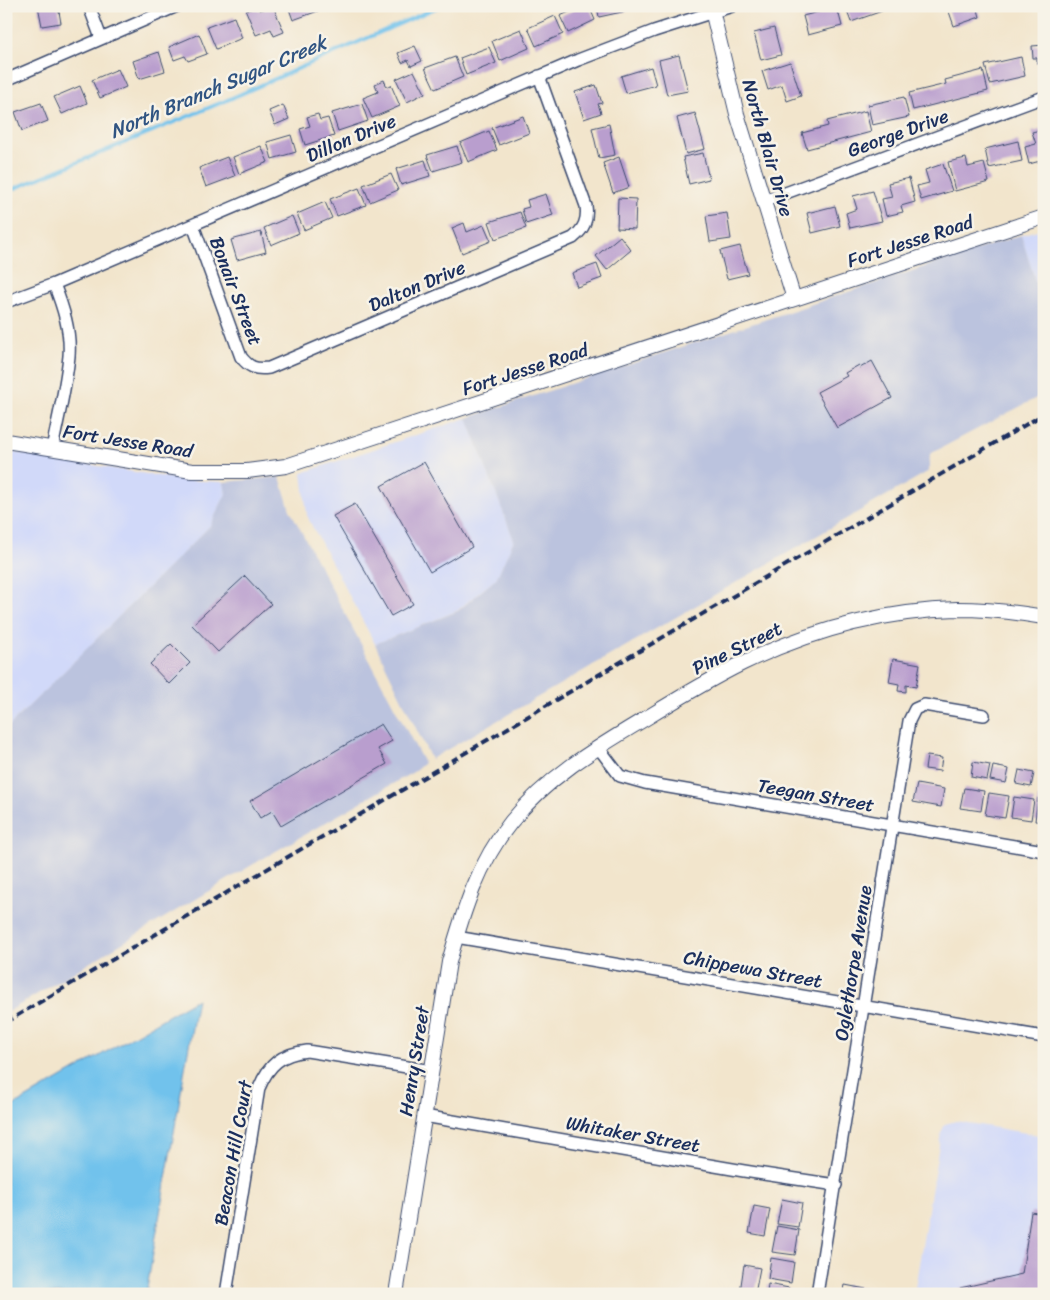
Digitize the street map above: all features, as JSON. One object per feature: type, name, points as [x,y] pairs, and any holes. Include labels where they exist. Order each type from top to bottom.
[{"type":"street","points":[[89,6],[101,38]]},
{"type":"street","points":[[6,80],[177,6]]},
{"type":"street","name":"Dillon Drive","points":[[6,302],[54,284],[539,76],[712,9],[732,6]]},
{"type":"street","name":"North Blair Drive","points":[[712,9],[737,114],[794,299]]},
{"type":"street","name":"Dalton Drive","points":[[251,367],[259,369],[269,368],[573,238],[579,233],[587,219],[586,206],[539,76]]},
{"type":"street","name":"George Drive","points":[[764,201],[1044,97]]},
{"type":"street","name":"Fort Jesse Road","points":[[6,441],[192,471],[247,471],[286,466],[1044,217]]},
{"type":"street","name":"Bonair Street","points":[[193,225],[241,357],[251,367]]},
{"type":"street","points":[[52,449],[69,356],[63,307],[54,284]]},
{"type":"street","name":"Pine Street","points":[[496,842],[511,821],[537,794],[570,766],[706,682],[743,663],[819,632],[888,616],[957,609],[998,611],[1044,617]]},
{"type":"street","name":"Oglethorpe Avenue","points":[[817,1294],[910,721],[915,709],[919,706],[927,705],[984,715]]},
{"type":"street","name":"Teegan Street","points":[[598,747],[620,776],[645,783],[1044,850]]},
{"type":"street","name":"Henry Street","points":[[396,1294],[449,962],[461,918],[476,879],[496,842]]},
{"type":"street","name":"Chippewa Street","points":[[456,937],[1044,1036]]},
{"type":"street","name":"Beacon Hill Court","points":[[226,1294],[259,1088],[264,1076],[272,1066],[281,1058],[307,1051],[432,1071]]},
{"type":"street","name":"Whitaker Street","points":[[424,1116],[836,1185]]},
{"type":"shaded area","points":[[1044,228],[1044,309],[1021,235]]},
{"type":"shaded area","points":[[1021,235],[1044,309],[1044,394],[930,454],[929,471],[431,759],[375,644],[458,611],[496,579],[514,540],[467,418]]},
{"type":"shaded area","points":[[467,418],[514,540],[496,579],[457,611],[375,644],[307,515],[302,473]]},
{"type":"shaded area","points":[[6,451],[184,480],[224,482],[226,494],[210,526],[6,729]]},
{"type":"shaded area","points":[[280,477],[290,510],[424,763],[415,771],[257,862],[6,1013],[6,729],[210,526],[226,494],[224,482]]},
{"type":"shaded area","points":[[956,1121],[1044,1136],[1044,1294],[914,1294],[941,1133],[945,1124]]},
{"type":"water","points":[[197,999],[146,1294],[6,1294],[6,1110]]},
{"type":"building","points":[[38,6],[58,6],[61,23],[42,26]]},
{"type":"building","points":[[257,6],[259,10],[273,6],[284,32],[274,36],[271,29],[256,35],[246,11]]},
{"type":"building","points":[[288,6],[316,6],[318,11],[293,20]]},
{"type":"building","points":[[583,6],[589,6],[595,20],[568,33],[560,16]]},
{"type":"building","points":[[597,6],[630,6],[631,10],[599,17]]},
{"type":"building","points":[[845,6],[880,6],[882,11],[851,22]]},
{"type":"building","points":[[947,6],[977,6],[980,17],[954,26]]},
{"type":"building","points":[[837,7],[842,26],[808,35],[803,16]]},
{"type":"building","points":[[555,16],[563,34],[536,46],[528,28]]},
{"type":"building","points":[[234,17],[242,38],[216,49],[207,27]]},
{"type":"building","points":[[774,28],[781,55],[761,60],[754,33]]},
{"type":"building","points":[[521,29],[529,48],[500,61],[492,41]]},
{"type":"building","points":[[199,34],[207,54],[188,61],[185,56],[174,60],[169,47]]},
{"type":"building","points":[[1044,45],[1044,62],[1037,63],[1037,58],[1033,58],[1032,46]]},
{"type":"building","points":[[415,46],[422,61],[411,66],[408,60],[402,63],[398,53]]},
{"type":"building","points":[[489,47],[496,63],[466,75],[460,58]]},
{"type":"building","points":[[159,52],[165,71],[139,79],[133,61]]},
{"type":"building","points":[[679,55],[688,91],[667,95],[659,60]]},
{"type":"building","points":[[455,57],[463,77],[435,89],[425,68]]},
{"type":"building","points":[[1021,57],[1025,76],[990,84],[985,65]]},
{"type":"building","points":[[790,62],[801,96],[787,101],[782,85],[768,90],[762,71]]},
{"type":"building","points":[[651,67],[656,85],[626,93],[621,76]]},
{"type":"building","points":[[118,69],[126,87],[100,98],[92,80]]},
{"type":"building","points":[[983,70],[988,91],[913,110],[909,93],[946,84],[945,80]]},
{"type":"building","points":[[414,71],[425,93],[407,102],[396,79]]},
{"type":"building","points":[[384,80],[387,87],[391,85],[400,106],[372,118],[363,98],[378,92],[375,84]]},
{"type":"building","points":[[596,85],[602,103],[598,104],[601,113],[584,119],[575,92]]},
{"type":"building","points":[[80,86],[87,103],[62,114],[54,97]]},
{"type":"building","points":[[904,97],[909,117],[872,125],[868,105]]},
{"type":"building","points":[[41,103],[48,121],[22,131],[15,112]]},
{"type":"building","points":[[362,104],[368,121],[338,131],[332,113]]},
{"type":"building","points":[[283,105],[289,119],[275,125],[269,111]]},
{"type":"building","points":[[866,111],[871,132],[807,149],[802,133],[828,126],[827,121]]},
{"type":"building","points":[[695,113],[705,149],[686,154],[677,118]]},
{"type":"building","points":[[318,114],[320,120],[328,118],[334,136],[305,145],[300,129],[310,126],[307,117]]},
{"type":"building","points":[[523,116],[529,133],[499,145],[492,128]]},
{"type":"building","points":[[609,124],[615,155],[599,158],[592,128]]},
{"type":"building","points":[[1044,129],[1044,160],[1029,164],[1025,147],[1036,144],[1032,132]]},
{"type":"building","points":[[489,131],[497,150],[468,162],[460,143]]},
{"type":"building","points":[[291,135],[296,152],[272,159],[267,142]]},
{"type":"building","points":[[1018,141],[1022,161],[989,168],[985,149]]},
{"type":"building","points":[[261,146],[268,162],[239,174],[233,157]]},
{"type":"building","points":[[457,146],[462,162],[433,171],[427,155]]},
{"type":"building","points":[[703,153],[709,179],[689,184],[683,157]]},
{"type":"building","points":[[227,157],[235,176],[206,187],[199,168]]},
{"type":"building","points":[[619,157],[629,187],[613,193],[603,163]]},
{"type":"building","points":[[966,158],[968,167],[984,163],[989,182],[955,191],[948,162]]},
{"type":"building","points":[[425,160],[430,176],[401,185],[396,169]]},
{"type":"building","points":[[943,164],[952,191],[921,200],[917,186],[929,183],[925,170]]},
{"type":"building","points":[[391,174],[398,190],[370,202],[363,185]]},
{"type":"building","points":[[909,178],[915,202],[901,206],[903,212],[886,216],[882,199],[892,197],[888,183]]},
{"type":"building","points":[[359,188],[366,205],[337,216],[330,199]]},
{"type":"building","points":[[873,191],[882,221],[850,228],[846,213],[857,209],[853,196]]},
{"type":"building","points":[[546,194],[553,215],[526,224],[522,209],[529,207],[527,200]]},
{"type":"building","points":[[618,198],[636,199],[635,229],[617,228]]},
{"type":"building","points":[[325,202],[332,218],[304,230],[297,214]]},
{"type":"building","points":[[835,206],[840,226],[812,233],[807,213]]},
{"type":"building","points":[[520,212],[526,228],[495,239],[489,222]]},
{"type":"building","points":[[727,213],[731,239],[710,242],[706,216]]},
{"type":"building","points":[[292,216],[299,233],[271,245],[264,228]]},
{"type":"building","points":[[464,223],[467,232],[484,225],[491,241],[462,253],[452,228]]},
{"type":"building","points":[[261,232],[266,252],[237,260],[231,240]]},
{"type":"building","points":[[620,236],[631,250],[607,270],[596,256]]},
{"type":"building","points":[[740,246],[748,274],[727,279],[720,251]]},
{"type":"building","points":[[597,264],[602,278],[577,287],[572,273]]},
{"type":"building","points":[[872,361],[892,398],[837,428],[817,392],[847,376],[845,373],[859,365],[860,368]]},
{"type":"building","points":[[424,462],[472,547],[430,572],[381,486]]},
{"type":"building","points":[[355,504],[413,604],[391,616],[333,516]]},
{"type":"building","points":[[245,576],[271,604],[218,652],[192,625]]},
{"type":"building","points":[[171,644],[190,663],[169,684],[150,664]]},
{"type":"building","points":[[893,659],[920,664],[916,687],[906,685],[906,692],[898,691],[899,684],[889,682]]},
{"type":"building","points":[[381,724],[392,741],[378,749],[387,764],[281,826],[272,811],[260,818],[250,801]]},
{"type":"building","points":[[927,756],[942,758],[940,771],[925,769]]},
{"type":"building","points":[[973,762],[990,765],[987,780],[971,777]]},
{"type":"building","points":[[993,766],[1009,769],[1006,783],[990,780]]},
{"type":"building","points":[[1019,770],[1034,773],[1031,787],[1016,784]]},
{"type":"building","points":[[917,784],[944,789],[941,807],[913,802]]},
{"type":"building","points":[[964,788],[984,791],[981,811],[960,808]]},
{"type":"building","points":[[989,793],[1009,796],[1005,818],[985,815]]},
{"type":"building","points":[[1014,797],[1034,800],[1031,820],[1011,817]]},
{"type":"building","points":[[1038,798],[1044,799],[1044,822],[1035,821]]},
{"type":"building","points":[[782,1199],[802,1203],[798,1227],[777,1224]]},
{"type":"building","points":[[754,1206],[770,1209],[765,1236],[749,1233]]},
{"type":"building","points":[[1031,1212],[1044,1214],[1044,1294],[962,1294],[960,1288],[1022,1274]]},
{"type":"building","points":[[777,1226],[799,1230],[795,1255],[772,1252]]},
{"type":"building","points":[[771,1258],[794,1262],[791,1283],[768,1279]]},
{"type":"building","points":[[744,1265],[760,1268],[755,1294],[740,1292]]},
{"type":"building","points":[[768,1284],[789,1288],[788,1294],[767,1294]]},
{"type":"building","points":[[845,1285],[866,1289],[865,1294],[843,1294]]},
{"type":"waterway","name":"North Branch Sugar Creek","points":[[6,192],[225,101],[440,6]]},
{"type":"railway","points":[[6,1022],[1044,414]]}]
